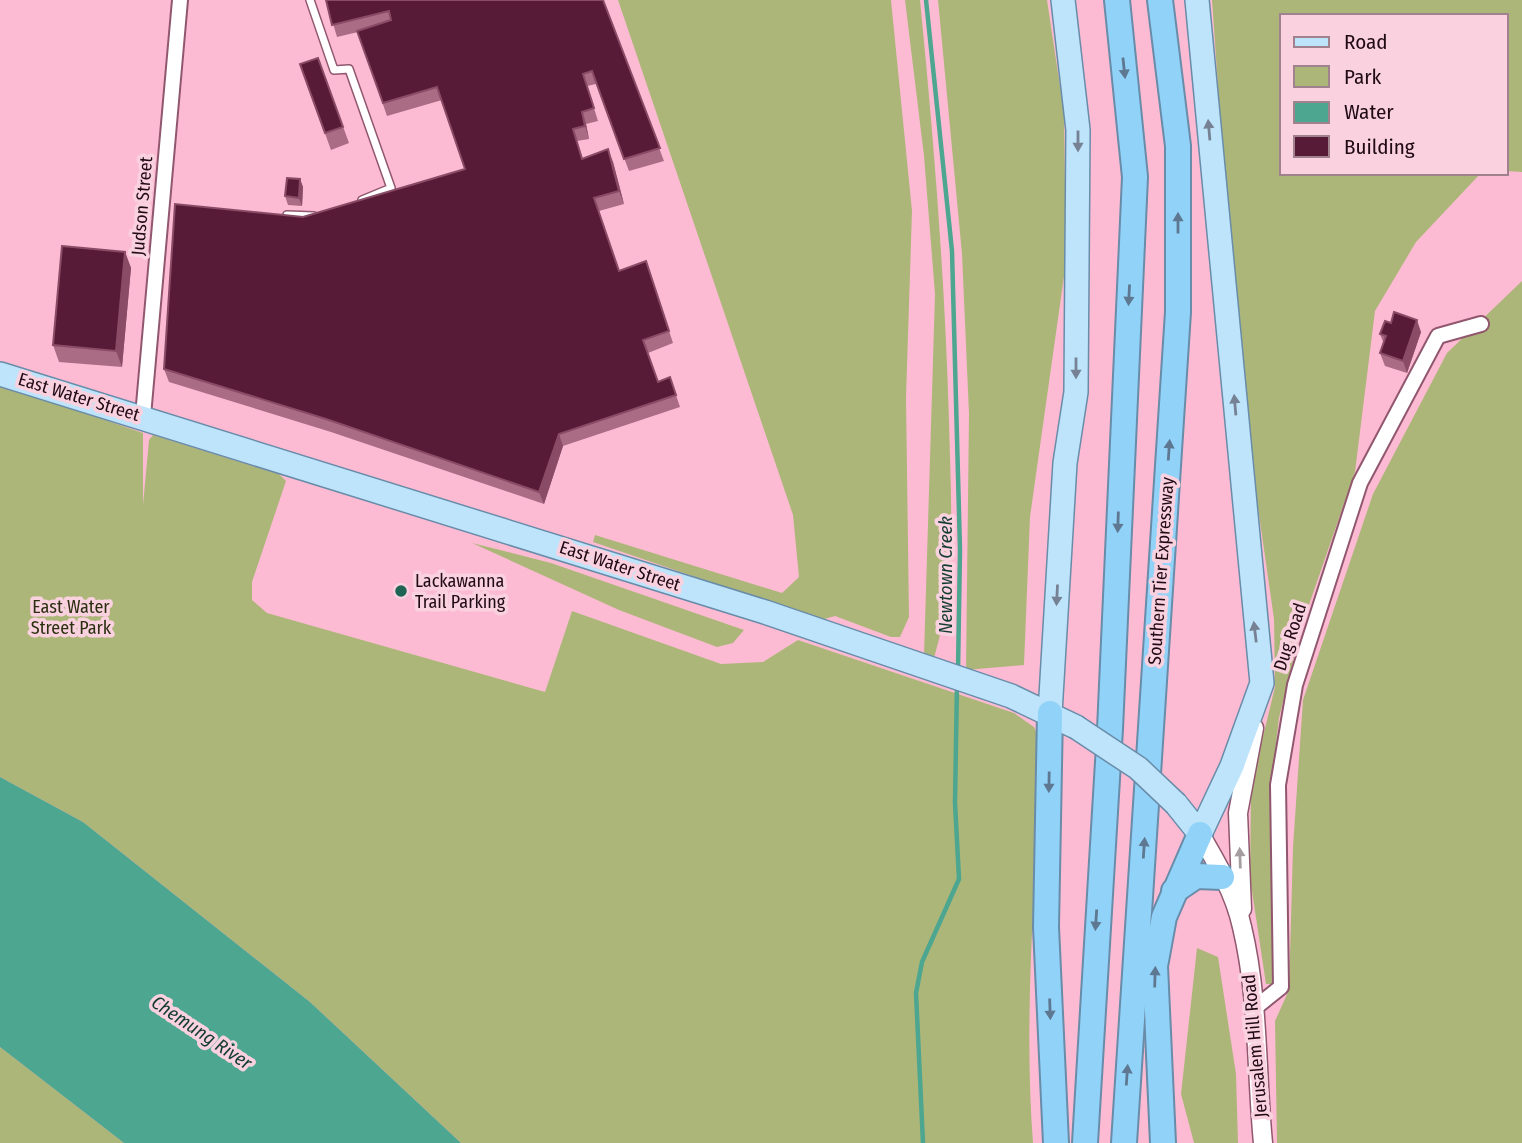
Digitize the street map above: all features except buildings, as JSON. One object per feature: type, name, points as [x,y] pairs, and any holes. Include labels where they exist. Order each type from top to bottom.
[{"type":"highway","points":[[1085,1143],[1110,729],[1135,177],[1117,0]]},
{"type":"highway","name":"Southern Tier Expressway","points":[[1124,1143],[1178,312],[1178,146],[1160,0]]},
{"type":"highway","points":[[1050,713],[1046,927],[1056,1143]]},
{"type":"highway","points":[[1163,1143],[1155,966],[1164,917],[1200,834]]},
{"type":"highway","points":[[1174,891],[1196,876],[1222,877]]},
{"type":"main road","points":[[1050,713],[1065,463],[1076,392],[1078,130],[1063,0]]},
{"type":"main road","points":[[1197,0],[1262,683],[1232,766],[1200,834]]},
{"type":"main road","name":"East Water Street","points":[[0,374],[143,416],[765,612],[1002,693],[1050,713],[1119,752],[1156,783],[1200,834]]},
{"type":"main road","points":[[1002,693],[1031,687],[1053,659]]},
{"type":"street","name":"Judson Street","points":[[143,416],[180,0]]},
{"type":"street","name":"Dug Road","points":[[1256,1007],[1281,987],[1279,785],[1295,685],[1360,483],[1438,336],[1481,324]]},
{"type":"street","points":[[1242,926],[1238,813],[1262,683]]},
{"type":"street","name":"Jerusalem Hill Road","points":[[1200,834],[1222,877],[1242,926],[1256,1007],[1263,1143]]},
{"type":"lane","points":[[310,0],[334,70],[349,69],[391,188],[348,206]]},
{"type":"lane","points":[[287,215],[326,215]]},
{"type":"green space","points":[[618,0],[891,0],[912,211],[906,398],[909,617],[900,637],[891,637],[835,616],[821,620],[593,542],[595,535],[782,593],[799,577],[793,515]]},
{"type":"green space","points":[[905,0],[920,0],[945,316],[951,541],[946,600],[934,658],[924,655],[935,294],[924,156]]},
{"type":"green space","points":[[938,0],[1047,0],[1064,113],[1066,262],[1030,517],[1024,665],[966,670],[969,414],[962,254]]},
{"type":"green space","points":[[1212,0],[1522,0],[1522,172],[1508,171],[1508,14],[1280,14],[1280,175],[1479,175],[1416,242],[1375,311],[1355,472],[1302,625],[1279,718],[1272,779],[1272,984],[1266,984],[1250,878],[1251,786],[1275,687],[1274,619],[1253,473],[1226,200]]},
{"type":"green space","points":[[1522,281],[1522,1143],[1277,1143],[1275,1021],[1289,990],[1293,847],[1303,700],[1373,494],[1447,353]]},
{"type":"green space","name":"East Water Street Park","points":[[0,384],[143,433],[143,505],[149,440],[153,435],[279,474],[286,481],[252,582],[252,600],[267,613],[545,692],[572,611],[721,664],[763,662],[798,640],[1014,713],[1034,727],[1042,746],[1030,994],[1033,1143],[461,1143],[310,1002],[83,822],[0,777]]},
{"type":"green space","points":[[472,543],[551,563],[744,630],[733,643],[717,647],[619,610]]},
{"type":"green space","points":[[1197,948],[1218,957],[1236,1074],[1238,1143],[1194,1143],[1181,1094]]},
{"type":"green space","points":[[0,1047],[124,1143],[0,1143]]},
{"type":"water","name":"Chemung River","points":[[0,777],[83,822],[310,1002],[461,1143],[124,1143],[0,1047]]},
{"type":"waterway","name":"Newtown Creek","points":[[926,0],[952,251],[960,550],[958,670]]},
{"type":"waterway","name":"Newtown Creek","points":[[923,1143],[916,993],[922,962],[959,879],[955,803],[957,685]]},
{"type":"place","name":"Lackawanna Trail Parking","points":[[401,591]]}]
